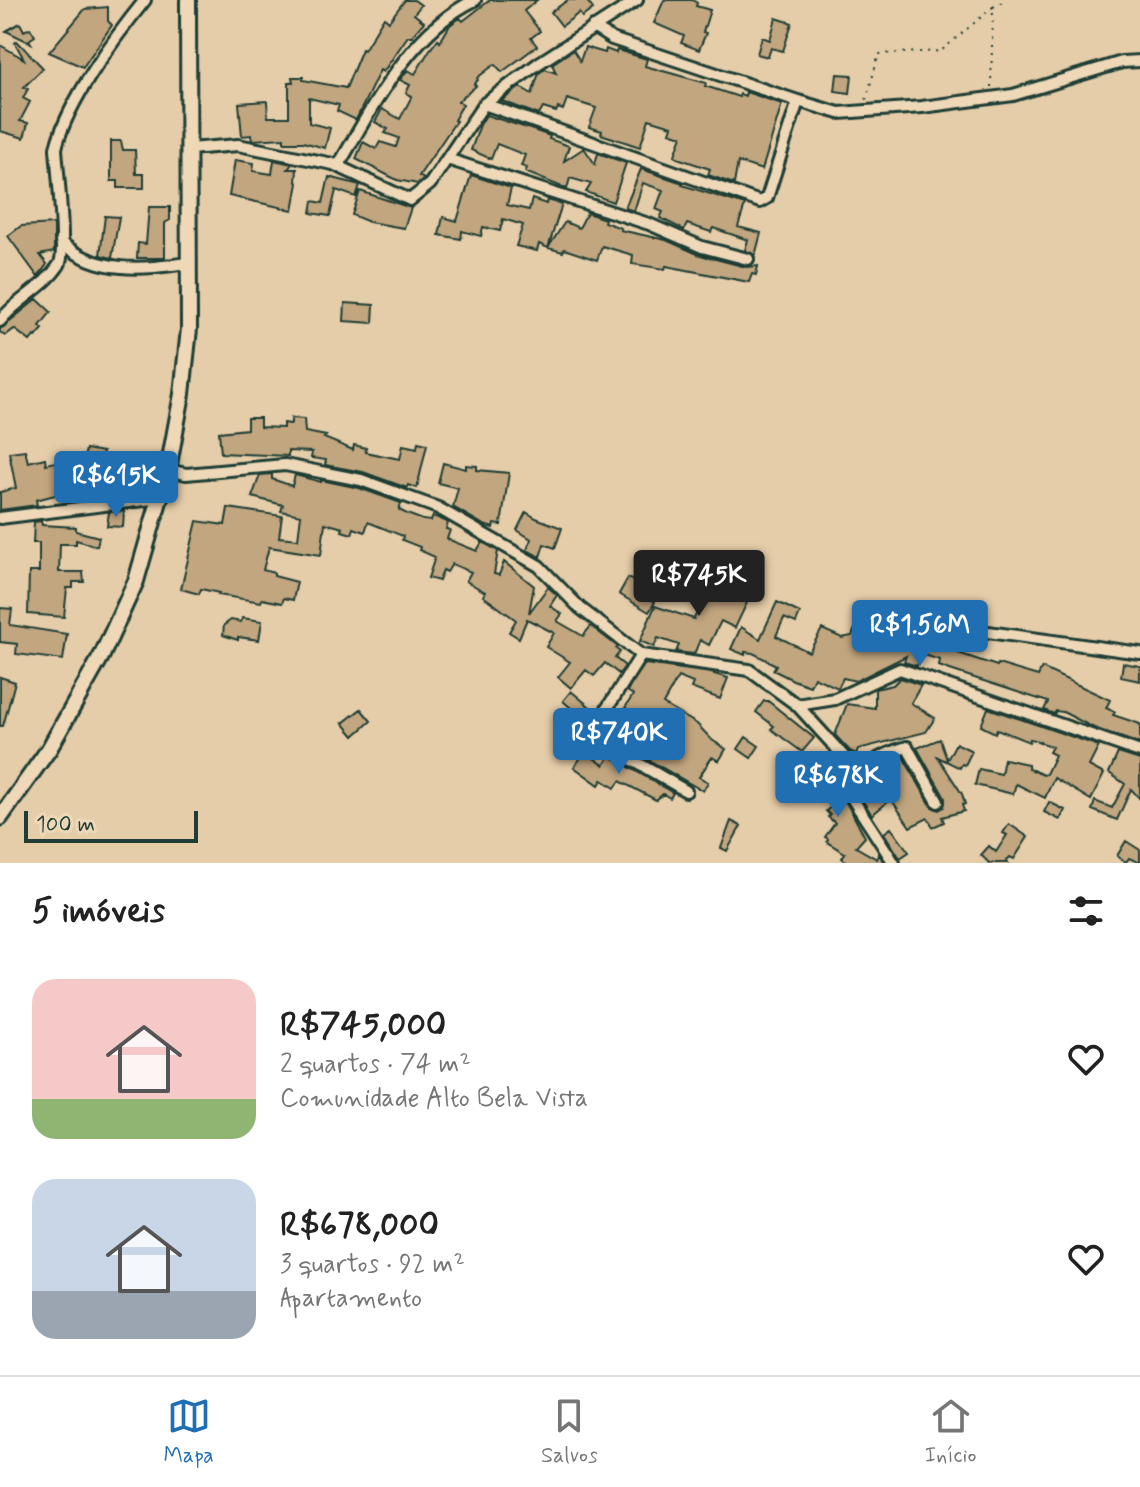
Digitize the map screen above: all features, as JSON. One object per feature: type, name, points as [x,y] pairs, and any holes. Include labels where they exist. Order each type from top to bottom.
[{"type":"main road","points":[[0,818],[49,749],[102,655],[136,581],[168,470],[184,381],[189,329],[188,0]]},
{"type":"street","points":[[64,257],[56,148],[59,133],[85,84],[145,0]]},
{"type":"street","points":[[338,166],[390,79],[436,29],[459,8],[475,0]]},
{"type":"street","points":[[189,149],[238,145],[338,166],[410,200],[430,184],[484,104],[593,27],[637,0]]},
{"type":"street","points":[[593,27],[612,39],[839,113],[1013,95],[1122,62],[1140,61]]},
{"type":"street","points":[[484,104],[760,202],[767,198],[798,101]]},
{"type":"street","points":[[447,159],[649,224],[702,247],[748,259]]},
{"type":"street","points":[[61,242],[76,255]]},
{"type":"street","points":[[0,321],[12,305],[47,279],[64,257],[76,255],[137,270],[189,263]]},
{"type":"street","points":[[168,470],[186,474],[285,465],[361,480],[438,508],[539,566],[580,608],[641,655],[749,670],[797,705],[858,772]]},
{"type":"street","points":[[0,518],[160,498]]},
{"type":"street","points":[[966,629],[1140,653]]},
{"type":"street","points":[[641,655],[594,729],[598,740],[686,791]]},
{"type":"street","points":[[797,705],[835,699],[900,669],[1140,752]]},
{"type":"street","points":[[894,863],[848,792],[858,772],[889,752],[907,747],[938,802]]},
{"type":"path","points":[[863,111],[879,54],[941,51],[993,7],[1006,0]]},
{"type":"path","points":[[991,98],[993,7]]},
{"type":"building","points":[[405,0],[414,0],[421,5],[414,14],[424,22],[412,36],[408,36],[383,72],[380,70],[356,120],[337,111],[339,105],[309,98],[309,123],[330,128],[325,148],[303,142],[284,142],[284,138],[252,140],[251,135],[242,136],[239,103],[267,101],[268,117],[289,117],[289,82],[293,82],[292,77],[346,88],[362,49],[384,17],[389,21]]},
{"type":"building","points":[[490,0],[537,0],[524,11],[540,31],[531,38],[537,46],[502,72],[495,64],[477,78],[476,86],[458,101],[463,104],[456,121],[419,176],[424,179],[418,184],[397,180],[356,159],[363,142],[376,149],[380,142],[396,147],[399,138],[385,133],[388,129],[375,122],[382,109],[400,119],[412,96],[406,93],[410,85],[400,80],[408,70],[415,74],[450,25],[460,18],[463,21]]},
{"type":"building","points":[[568,0],[586,0],[593,9],[582,17],[579,13],[562,26],[551,12]]},
{"type":"building","points":[[664,0],[692,0],[697,3],[696,6],[710,10],[699,50],[681,43],[684,36],[654,23]]},
{"type":"building","points":[[108,7],[108,21],[112,25],[83,67],[49,52],[85,9]]},
{"type":"building","points":[[776,18],[792,23],[783,51],[771,48],[768,57],[757,54],[762,37],[770,40]]},
{"type":"building","points":[[20,23],[24,31],[30,28],[35,36],[29,40],[31,43],[6,31]]},
{"type":"building","points":[[17,41],[43,68],[24,87],[28,89],[23,98],[30,102],[20,121],[28,123],[24,138],[0,131],[0,45],[24,59],[15,43]]},
{"type":"building","points":[[585,47],[605,53],[606,49],[616,53],[617,50],[647,59],[645,66],[706,83],[705,86],[739,97],[740,94],[745,96],[746,92],[782,104],[762,170],[738,162],[734,184],[708,175],[710,169],[677,158],[675,155],[682,136],[670,132],[672,126],[649,119],[640,147],[589,127],[596,108],[567,99],[563,110],[558,108],[556,112],[543,108],[539,115],[502,101],[520,87],[532,94],[539,73],[545,69],[556,73],[552,64],[573,50],[580,61]]},
{"type":"building","points":[[837,74],[852,75],[850,93],[835,91]]},
{"type":"building","points":[[486,115],[550,136],[549,139],[569,146],[564,161],[584,148],[595,164],[598,153],[626,163],[613,202],[586,192],[591,184],[570,178],[567,189],[525,172],[527,168],[521,166],[525,155],[497,144],[491,159],[471,150]]},
{"type":"building","points":[[111,141],[121,141],[123,150],[135,150],[136,174],[144,174],[144,188],[118,188],[118,181],[111,181]]},
{"type":"building","points":[[235,160],[254,163],[253,171],[272,174],[274,160],[292,164],[288,169],[297,169],[298,183],[293,210],[229,196]]},
{"type":"building","points":[[641,169],[745,205],[738,227],[761,233],[755,256],[745,250],[748,240],[713,228],[711,232],[687,224],[684,230],[660,218],[663,212],[656,209],[663,190],[643,183],[634,211],[625,208]]},
{"type":"building","points":[[471,175],[511,188],[507,205],[529,210],[532,199],[546,204],[547,200],[562,204],[548,248],[539,244],[537,251],[516,246],[523,225],[503,219],[500,231],[483,227],[481,236],[462,231],[461,239],[439,235],[443,217],[457,221]]},
{"type":"building","points":[[329,177],[360,185],[356,197],[336,190],[330,216],[311,213],[313,201],[323,203]]},
{"type":"building","points":[[360,191],[411,208],[404,228],[369,222],[352,215]]},
{"type":"building","points":[[149,207],[170,207],[170,220],[165,223],[165,258],[137,258],[138,243],[146,244]]},
{"type":"building","points":[[587,213],[605,219],[604,222],[620,230],[666,240],[700,255],[746,267],[758,266],[756,275],[752,274],[749,282],[666,266],[665,269],[632,264],[633,255],[602,246],[597,260],[564,249],[563,252],[548,248],[565,222],[579,228]]},
{"type":"building","points":[[105,216],[119,217],[112,258],[100,255]]},
{"type":"building","points":[[54,224],[54,252],[40,255],[47,264],[38,277],[8,236],[21,226]]},
{"type":"building","points":[[37,299],[51,312],[36,337],[30,341],[14,329],[5,336],[0,332],[0,329]]},
{"type":"building","points":[[345,303],[374,305],[373,323],[344,321]]},
{"type":"building","points":[[247,418],[260,418],[260,427],[283,428],[283,423],[291,424],[291,418],[304,419],[305,432],[326,436],[324,438],[353,450],[354,445],[366,448],[365,452],[400,459],[403,445],[417,448],[418,442],[427,444],[417,488],[408,485],[407,488],[363,472],[325,465],[326,460],[311,458],[312,452],[288,451],[288,456],[221,453],[219,432],[247,429]]},
{"type":"building","points":[[86,449],[103,452],[100,465],[83,462]]},
{"type":"building","points":[[25,450],[28,462],[45,458],[46,464],[80,457],[83,469],[70,472],[74,490],[36,500],[37,505],[0,510],[0,492],[16,488],[9,452]]},
{"type":"building","points":[[443,463],[466,469],[466,465],[477,466],[477,470],[509,473],[501,525],[494,524],[493,528],[484,525],[453,507],[458,488],[438,483]]},
{"type":"building","points":[[272,474],[272,479],[292,486],[295,475],[359,488],[401,503],[399,510],[407,514],[423,520],[431,521],[433,516],[445,521],[448,523],[446,529],[450,530],[447,539],[477,551],[482,542],[498,551],[494,574],[499,575],[504,562],[534,586],[529,613],[548,587],[557,595],[550,606],[562,614],[557,621],[583,636],[591,626],[618,647],[616,649],[620,652],[615,658],[625,666],[619,674],[605,663],[594,676],[586,670],[571,688],[558,677],[570,662],[546,647],[554,633],[527,619],[519,638],[509,632],[516,620],[483,596],[485,592],[466,581],[471,572],[452,564],[447,572],[443,570],[439,581],[428,578],[435,557],[402,540],[403,536],[368,522],[365,532],[354,528],[352,534],[325,523],[321,555],[269,547],[263,570],[297,582],[293,600],[284,598],[282,603],[262,599],[261,602],[201,589],[199,594],[181,589],[197,521],[225,525],[228,508],[282,516],[279,537],[298,539],[301,515],[281,511],[283,505],[252,497],[260,475]]},
{"type":"building","points":[[124,511],[123,527],[107,526],[109,512]]},
{"type":"building","points":[[526,512],[562,528],[555,548],[544,544],[540,557],[527,550],[531,539],[517,530]]},
{"type":"building","points":[[41,521],[42,525],[76,527],[76,531],[99,537],[97,546],[76,540],[76,544],[60,544],[59,572],[83,572],[84,582],[73,582],[73,588],[67,588],[64,617],[28,614],[29,572],[39,572],[39,543],[33,543],[34,522]]},
{"type":"building","points":[[714,576],[753,590],[735,628],[721,621],[709,645],[700,640],[694,654],[676,652],[679,645],[658,638],[654,647],[640,641],[655,606],[694,619]]},
{"type":"building","points":[[628,578],[656,595],[649,612],[619,594]]},
{"type":"building","points":[[777,602],[800,613],[796,623],[784,618],[776,636],[809,652],[822,629],[842,638],[852,636],[858,621],[997,666],[1038,676],[1042,668],[1110,700],[1106,708],[1115,712],[1113,715],[1140,724],[1140,744],[1094,728],[1063,712],[1056,711],[1054,714],[1044,710],[1048,702],[939,666],[940,660],[921,654],[917,666],[904,662],[906,656],[856,681],[843,678],[838,688],[814,677],[810,686],[793,680],[773,670],[776,665],[753,653],[745,652],[745,655],[731,649],[741,627],[760,639]]},
{"type":"building","points":[[0,608],[12,609],[10,625],[67,634],[63,660],[16,654],[17,644],[0,642]]},
{"type":"building","points":[[242,618],[262,621],[259,640],[238,637],[238,640],[223,635],[224,625],[231,620],[241,622]]},
{"type":"building","points":[[1123,663],[1140,666],[1140,681],[1121,677]]},
{"type":"building","points":[[645,664],[728,678],[720,699],[691,688],[693,683],[678,677],[663,704],[697,724],[726,749],[719,761],[712,757],[699,777],[708,782],[703,791],[605,735],[603,730],[607,724],[609,731],[629,710],[625,708],[633,695],[627,691]]},
{"type":"building","points":[[0,677],[15,682],[3,726],[0,726]]},
{"type":"building","points":[[900,678],[921,685],[911,703],[935,718],[926,732],[858,749],[856,754],[850,751],[835,735],[847,704],[875,708],[875,689],[893,685]]},
{"type":"building","points":[[571,691],[590,707],[581,719],[585,722],[578,734],[574,731],[565,742],[554,733],[572,709],[563,701]]},
{"type":"building","points":[[764,701],[814,738],[802,752],[771,729],[774,726],[756,712]]},
{"type":"building","points":[[988,708],[1099,746],[1089,766],[1104,774],[1091,800],[1054,778],[1045,798],[1016,784],[1013,794],[975,785],[979,769],[1001,774],[1004,759],[1028,764],[1028,768],[1046,774],[1055,755],[1049,752],[1052,747],[1035,740],[1030,739],[1029,742],[981,726]]},
{"type":"building","points":[[361,709],[371,721],[354,736],[343,723]]},
{"type":"building","points":[[746,737],[759,746],[751,758],[738,749]]},
{"type":"building","points":[[940,739],[947,760],[956,743],[972,751],[960,768],[938,757],[962,794],[964,811],[942,817],[944,822],[933,827],[928,818],[910,827],[891,799],[872,815],[857,792],[877,769],[903,757],[932,807],[939,810],[944,807],[945,798],[917,748]]},
{"type":"building","points":[[585,752],[604,765],[610,756],[673,793],[670,798],[663,794],[656,800],[620,781],[615,788],[602,780],[599,785],[574,767]]},
{"type":"building","points":[[1118,753],[1140,760],[1140,799],[1131,789],[1117,820],[1092,810],[1095,801],[1112,808],[1125,784],[1109,773]]},
{"type":"building","points":[[808,768],[840,791],[865,837],[856,847],[877,859],[879,854],[884,863],[848,863],[842,858],[845,853],[827,842],[825,837],[835,823],[826,811],[833,805],[816,794],[810,798],[794,787]]},
{"type":"building","points":[[1049,802],[1065,810],[1060,820],[1044,812]]},
{"type":"building","points":[[731,821],[741,826],[727,851],[721,848]]},
{"type":"building","points":[[1009,824],[1028,837],[1014,859],[1010,857],[1006,861],[1008,863],[989,863],[981,855],[989,846],[996,852],[1007,835],[1003,833]]},
{"type":"building","points":[[891,828],[909,852],[900,858],[884,833]]},
{"type":"building","points":[[1126,841],[1140,850],[1140,863],[1129,858],[1126,862],[1117,856]]}]
